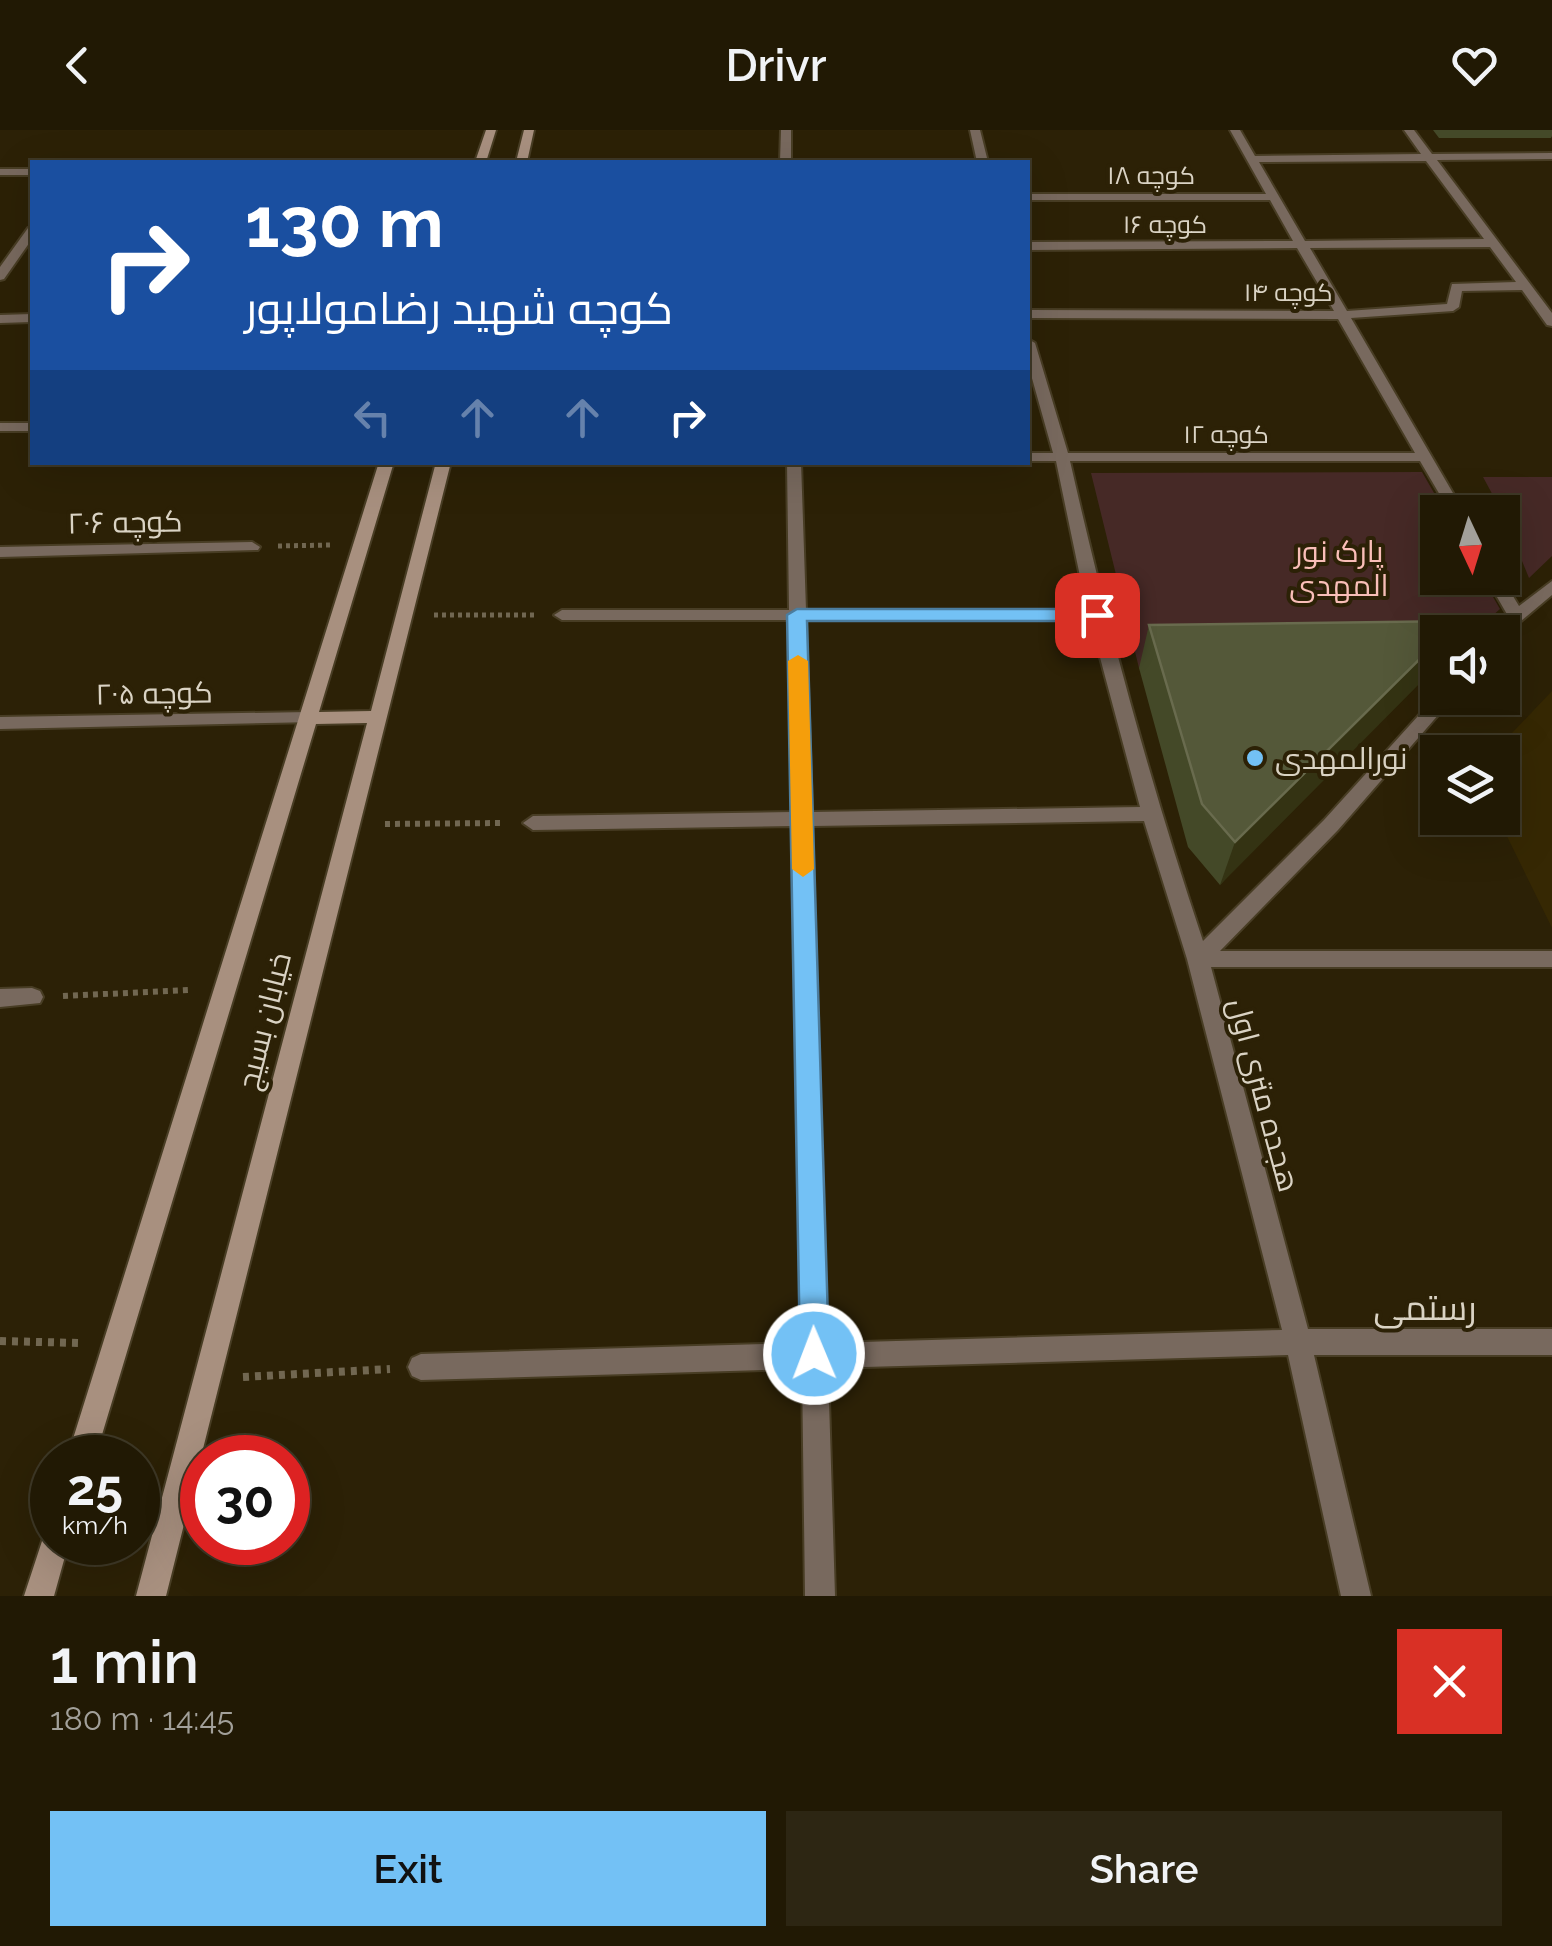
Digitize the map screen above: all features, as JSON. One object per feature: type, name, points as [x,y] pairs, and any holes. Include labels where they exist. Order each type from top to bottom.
[{"type":"main road","points":[[481,160],[490,130]]},
{"type":"main road","points":[[522,160],[530,130]]},
{"type":"main road","name":"خیابان بسیج","points":[[89,1435],[386,465]]},
{"type":"main road","name":"خیابان بسیج","points":[[151,1596],[443,465]]},
{"type":"main road","points":[[308,718],[379,717]]},
{"type":"main road","points":[[39,1596],[49,1565]]},
{"type":"street","points":[[786,130],[786,160]]},
{"type":"street","points":[[975,130],[982,160]]},
{"type":"street","points":[[1235,130],[1447,495]]},
{"type":"street","points":[[1409,130],[1552,322]]},
{"type":"street","points":[[1252,159],[1552,156]]},
{"type":"street","points":[[0,172],[30,172]]},
{"type":"street","name":"۱۸ کوچه","points":[[1030,197],[1274,198]]},
{"type":"street","points":[[0,276],[6,261],[30,233]]},
{"type":"street","name":"۱۶ کوچه","points":[[1030,246],[1493,243]]},
{"type":"street","name":"‍‍ ۱۴ کوچه","points":[[1030,314],[1342,315],[1453,307],[1456,286],[1525,286]]},
{"type":"street","points":[[0,319],[30,318]]},
{"type":"street","name":"هجده متری اول","points":[[1030,350],[1062,457],[1097,615],[1152,814],[1198,959],[1298,1342],[1356,1596]]},
{"type":"street","points":[[0,428],[30,427]]},
{"type":"street","name":"۱۲ کوچه","points":[[1030,457],[1424,457]]},
{"type":"street","points":[[794,465],[820,1596]]},
{"type":"street","name":"۲۰۶ کوچه","points":[[0,552],[252,547]]},
{"type":"street","points":[[1517,615],[1552,586]]},
{"type":"street","points":[[562,615],[1097,615]]},
{"type":"street","points":[[1198,959],[1331,825],[1429,715]]},
{"type":"street","name":"۲۰۵ کوچه","points":[[0,724],[308,718]]},
{"type":"street","points":[[533,823],[1152,814]]},
{"type":"street","points":[[1198,959],[1552,959]]},
{"type":"street","points":[[0,998],[32,997]]},
{"type":"street","name":"رستمی","points":[[422,1367],[1298,1342],[1552,1342]]},
{"type":"path","points":[[252,547],[362,544]]},
{"type":"path","points":[[405,615],[562,615]]},
{"type":"path","points":[[350,824],[533,823]]},
{"type":"path","points":[[32,997],[226,988]]},
{"type":"path","points":[[0,1341],[116,1344]]},
{"type":"path","points":[[208,1379],[422,1367]]},
{"type":"shaded area","points":[[1552,691],[1552,928],[1506,835],[1520,835],[1520,735],[1510,735]]},
{"type":"green space","name":"پارک نور المهدی","points":[[1422,472],[1435,495],[1420,495],[1420,595],[1492,595],[1500,609],[1493,615],[1420,615],[1420,634],[1139,668],[1091,473]]},
{"type":"green space","points":[[1483,477],[1552,477],[1552,556],[1529,578],[1520,556],[1520,495],[1493,495]]},
{"type":"building","name":"نورالمهدی","points":[[1420,621],[1420,659],[1235,842],[1202,804],[1149,625]]},
{"type":"slow traffic","points":[[798,661],[803,869]]},
{"type":"place","name":"نورالمهدی","points":[[1255,758]]},
{"type":"route","points":[[814,1354],[797,615],[1097,615]]}]
